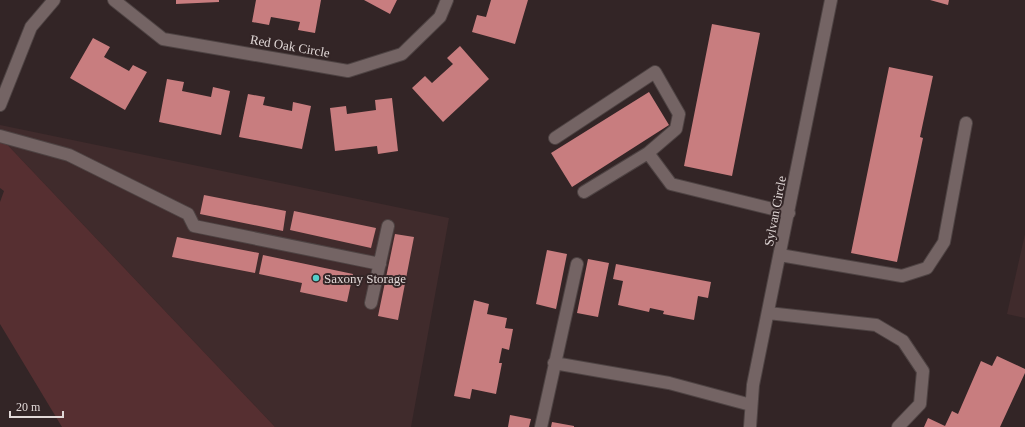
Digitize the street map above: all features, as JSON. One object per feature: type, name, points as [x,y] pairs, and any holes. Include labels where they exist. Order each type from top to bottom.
[{"type":"street","points":[[2,100],[31,28],[54,0]]},
{"type":"street","name":"Red Oak Circle","points":[[114,0],[163,39],[348,71],[402,54],[440,17],[447,0]]},
{"type":"street","name":"Sylvan Circle","points":[[750,427],[753,386],[831,0]]},
{"type":"street","points":[[555,138],[655,72],[679,114],[676,129],[648,153],[584,192]]},
{"type":"street","points":[[780,255],[902,276],[927,268],[944,242],[966,123]]},
{"type":"street","points":[[0,136],[69,156],[188,214],[194,226],[380,264]]},
{"type":"street","points":[[648,153],[671,184],[789,213]]},
{"type":"street","points":[[371,303],[388,226]]},
{"type":"street","points":[[541,427],[577,264]]},
{"type":"street","points":[[768,313],[876,325],[904,340],[923,371],[920,404],[898,427]]},
{"type":"street","points":[[554,363],[669,383],[752,405]]},
{"type":"shaded area","points":[[0,125],[449,218],[411,427],[275,427],[0,137]]},
{"type":"shaded area","points":[[0,137],[275,427],[62,427],[0,324],[0,202],[4,191],[0,188]]},
{"type":"shaded area","points":[[1025,234],[1025,318],[1007,314]]},
{"type":"building","points":[[176,0],[219,0],[219,2],[176,4]]},
{"type":"building","points":[[256,0],[321,0],[315,33],[298,30],[300,22],[271,17],[269,25],[252,22]]},
{"type":"building","points":[[364,0],[397,0],[390,14]]},
{"type":"building","points":[[491,0],[528,0],[515,44],[472,32],[477,15],[486,17]]},
{"type":"building","points":[[930,0],[949,0],[948,5]]},
{"type":"building","points":[[712,24],[760,33],[732,176],[684,166]]},
{"type":"building","points":[[93,38],[110,47],[104,57],[129,71],[133,65],[147,72],[125,110],[70,78]]},
{"type":"building","points":[[460,46],[489,79],[443,122],[412,88],[425,76],[432,83],[453,64],[447,58]]},
{"type":"building","points":[[889,67],[933,76],[920,137],[923,138],[897,262],[851,253]]},
{"type":"building","points":[[167,79],[184,82],[182,91],[211,97],[213,87],[230,91],[221,135],[159,122]]},
{"type":"building","points":[[649,92],[669,125],[572,187],[551,153]]},
{"type":"building","points":[[248,94],[265,97],[263,105],[292,111],[293,102],[311,106],[302,149],[239,137]]},
{"type":"building","points":[[392,98],[398,151],[378,154],[377,146],[335,151],[330,108],[346,106],[347,114],[376,110],[375,100]]},
{"type":"building","points":[[204,195],[286,211],[283,231],[200,214]]},
{"type":"building","name":"Saxony Storage","points":[[294,211],[376,228],[371,248],[290,230]]},
{"type":"building","name":"Saxony Storage","points":[[395,234],[414,237],[398,320],[378,316]]},
{"type":"building","points":[[177,237],[259,253],[255,273],[172,257]]},
{"type":"building","points":[[547,250],[567,254],[556,309],[536,304]]},
{"type":"building","name":"Saxony Storage","points":[[263,255],[353,274],[347,302],[300,292],[302,283],[259,274]]},
{"type":"building","points":[[588,259],[609,263],[598,317],[577,313]]},
{"type":"building","points":[[616,264],[711,282],[708,298],[698,296],[694,320],[663,314],[664,311],[650,308],[649,312],[618,305],[623,281],[613,279]]},
{"type":"building","points":[[474,300],[489,304],[487,314],[507,318],[505,328],[513,329],[509,350],[502,348],[499,363],[502,363],[496,394],[472,389],[470,399],[454,396]]},
{"type":"building","points":[[997,356],[1025,369],[1025,373],[1000,427],[924,427],[928,418],[945,426],[952,411],[958,414],[981,361],[992,366]]},
{"type":"building","points":[[510,415],[531,419],[529,427],[508,427]]},
{"type":"building","points":[[552,422],[574,426],[574,427],[551,427]]},
{"type":"place","name":"Saxony Storage","points":[[316,278]]}]
